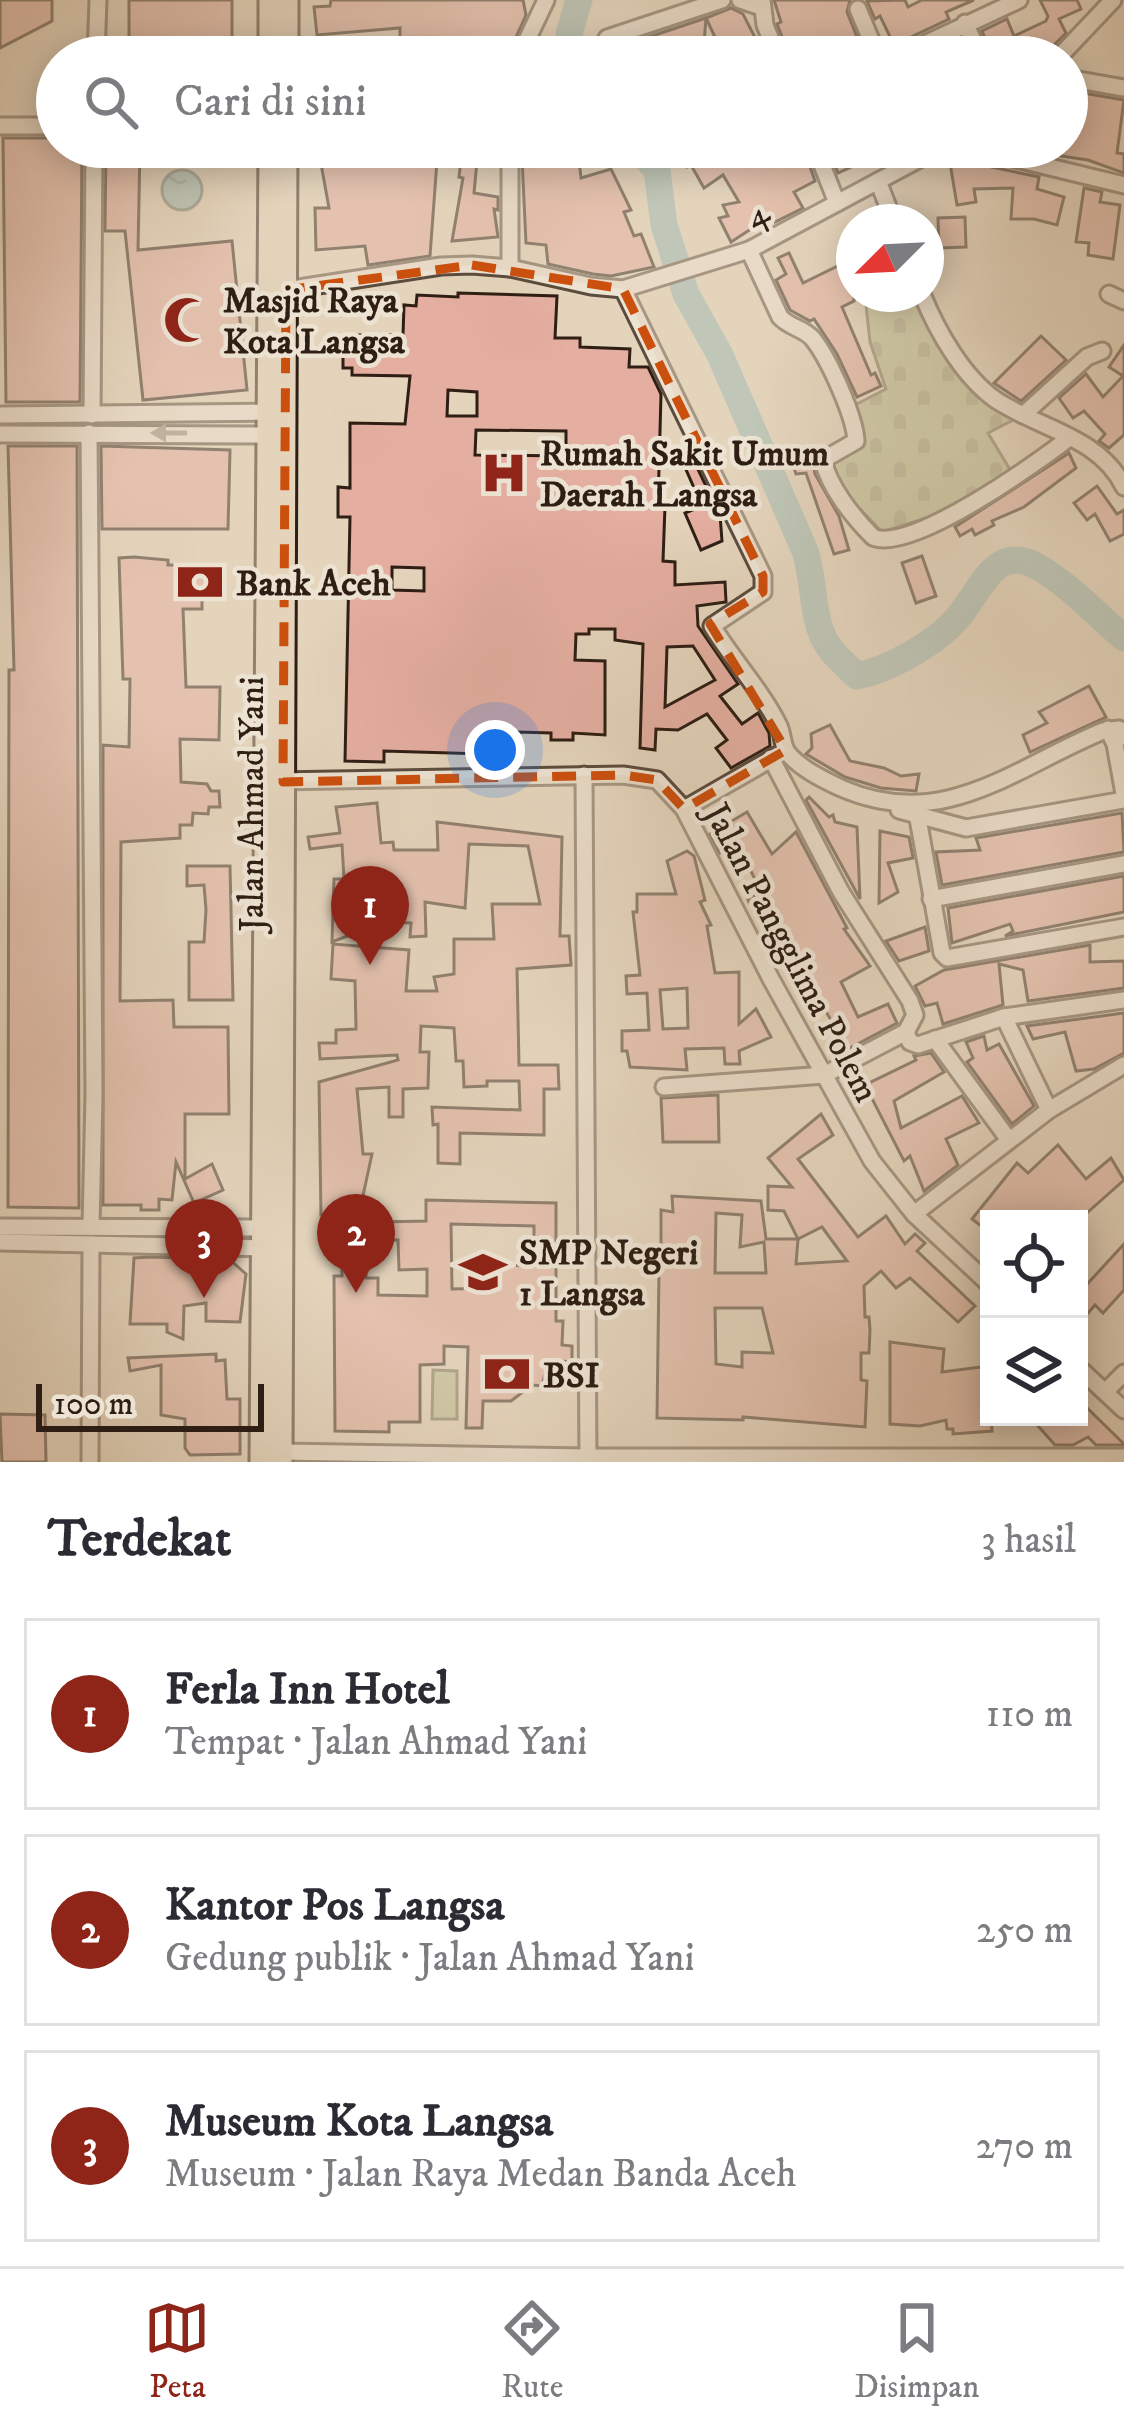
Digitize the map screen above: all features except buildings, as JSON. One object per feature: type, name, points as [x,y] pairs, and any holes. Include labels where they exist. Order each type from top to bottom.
[{"type":"main road","points":[[270,0],[277,36]]},
{"type":"main road","points":[[283,36],[287,0]]},
{"type":"main road","points":[[270,168],[276,423]]},
{"type":"main road","name":"Jalan Ahmad Yani","points":[[274,1459],[276,423],[286,290],[286,168]]},
{"type":"street","points":[[97,36],[98,0]]},
{"type":"street","points":[[529,36],[546,0]]},
{"type":"street","points":[[613,36],[722,0]]},
{"type":"street","points":[[740,0],[761,3],[771,36]]},
{"type":"street","points":[[939,36],[988,7],[1018,0]]},
{"type":"street","points":[[1079,36],[1113,0]]},
{"type":"street","points":[[858,9],[869,36]]},
{"type":"street","points":[[965,23],[972,36]]},
{"type":"street","points":[[1088,82],[1124,88]]},
{"type":"street","points":[[0,126],[36,126]]},
{"type":"street","points":[[90,1462],[94,168]]},
{"type":"street","points":[[510,168],[510,268]]},
{"type":"street","points":[[823,168],[837,203]]},
{"type":"street","name":"4","points":[[623,289],[749,250],[904,168]]},
{"type":"street","points":[[1054,168],[1124,185]]},
{"type":"street","points":[[878,182],[887,204]]},
{"type":"street","points":[[749,250],[780,317],[812,337],[845,404],[856,441],[822,465],[872,537],[889,541],[983,498],[1070,438]]},
{"type":"street","points":[[286,290],[441,266],[510,268],[623,289],[766,584],[763,592],[712,626],[779,725],[778,754],[841,892],[915,1015],[906,1032],[824,1075],[664,1087]]},
{"type":"street","points":[[930,312],[978,385],[1023,415],[1098,451],[1124,487]]},
{"type":"street","points":[[1023,415],[1087,357],[1102,352]]},
{"type":"street","points":[[0,415],[90,424],[276,423]]},
{"type":"street","points":[[0,434],[90,424]]},
{"type":"street","points":[[1116,733],[1124,797],[954,828],[917,813],[854,802],[831,792],[778,754],[855,793],[901,802],[941,803],[1116,733]]},
{"type":"street","points":[[684,808],[778,754]]},
{"type":"street","points":[[584,775],[588,1460]]},
{"type":"street","name":"Jalan Pangglima Polem","points":[[275,781],[584,775],[657,780],[684,808],[872,1161],[914,1214],[980,1276]]},
{"type":"street","points":[[917,813],[942,953],[951,959],[1124,927]]},
{"type":"street","points":[[931,899],[1124,865]]},
{"type":"street","points":[[906,1032],[913,1045],[1004,1018],[1124,1000]]},
{"type":"street","points":[[1004,1018],[1048,1110]]},
{"type":"street","points":[[935,1039],[1009,1140]]},
{"type":"street","points":[[914,1214],[1048,1110],[1124,1065]]},
{"type":"street","points":[[0,1227],[91,1235],[273,1238]]},
{"type":"street","points":[[0,1242],[91,1235]]},
{"type":"street","points":[[1105,1392],[1124,1373]]},
{"type":"street","points":[[1088,1376],[1124,1410]]},
{"type":"street","points":[[274,1459],[1124,1457]]},
{"type":"highlighted area","points":[[472,265],[623,289],[763,576],[763,592],[710,624],[786,750],[684,809],[657,780],[623,775],[283,782],[286,290]]},
{"type":"green space","points":[[867,312],[923,312],[954,365],[1015,419],[988,433],[1012,473],[929,517],[882,532],[840,488],[825,461],[860,444],[849,408],[886,389],[870,342]]},
{"type":"green space","points":[[433,1370],[457,1371],[457,1419],[432,1419]]},
{"type":"water","points":[[182,170],[196,176],[202,190],[196,204],[182,210],[168,204],[162,190],[168,176]]},
{"type":"waterway","points":[[569,36],[579,0]]},
{"type":"waterway","points":[[655,168],[664,225],[686,294],[720,355],[805,551],[819,626],[839,659],[857,676],[909,655],[954,622],[997,567],[1021,560],[1047,572],[1124,638]]},
{"type":"place","name":"Masjid Raya Kota Langsa","points":[[187,320]]},
{"type":"place","name":"Rumah Sakit Umum Daerah Langsa","points":[[504,473]]},
{"type":"place","name":"Bank Aceh","points":[[200,582]]},
{"type":"place","name":"Ferla Inn Hotel","points":[[370,965]]},
{"type":"place","name":"SMP Negeri 1 Langsa","points":[[483,1272]]},
{"type":"place","name":"Kantor Pos Langsa","points":[[356,1293]]},
{"type":"place","name":"Museum Kota Langsa","points":[[204,1298]]},
{"type":"place","name":"BSI","points":[[507,1374]]}]
